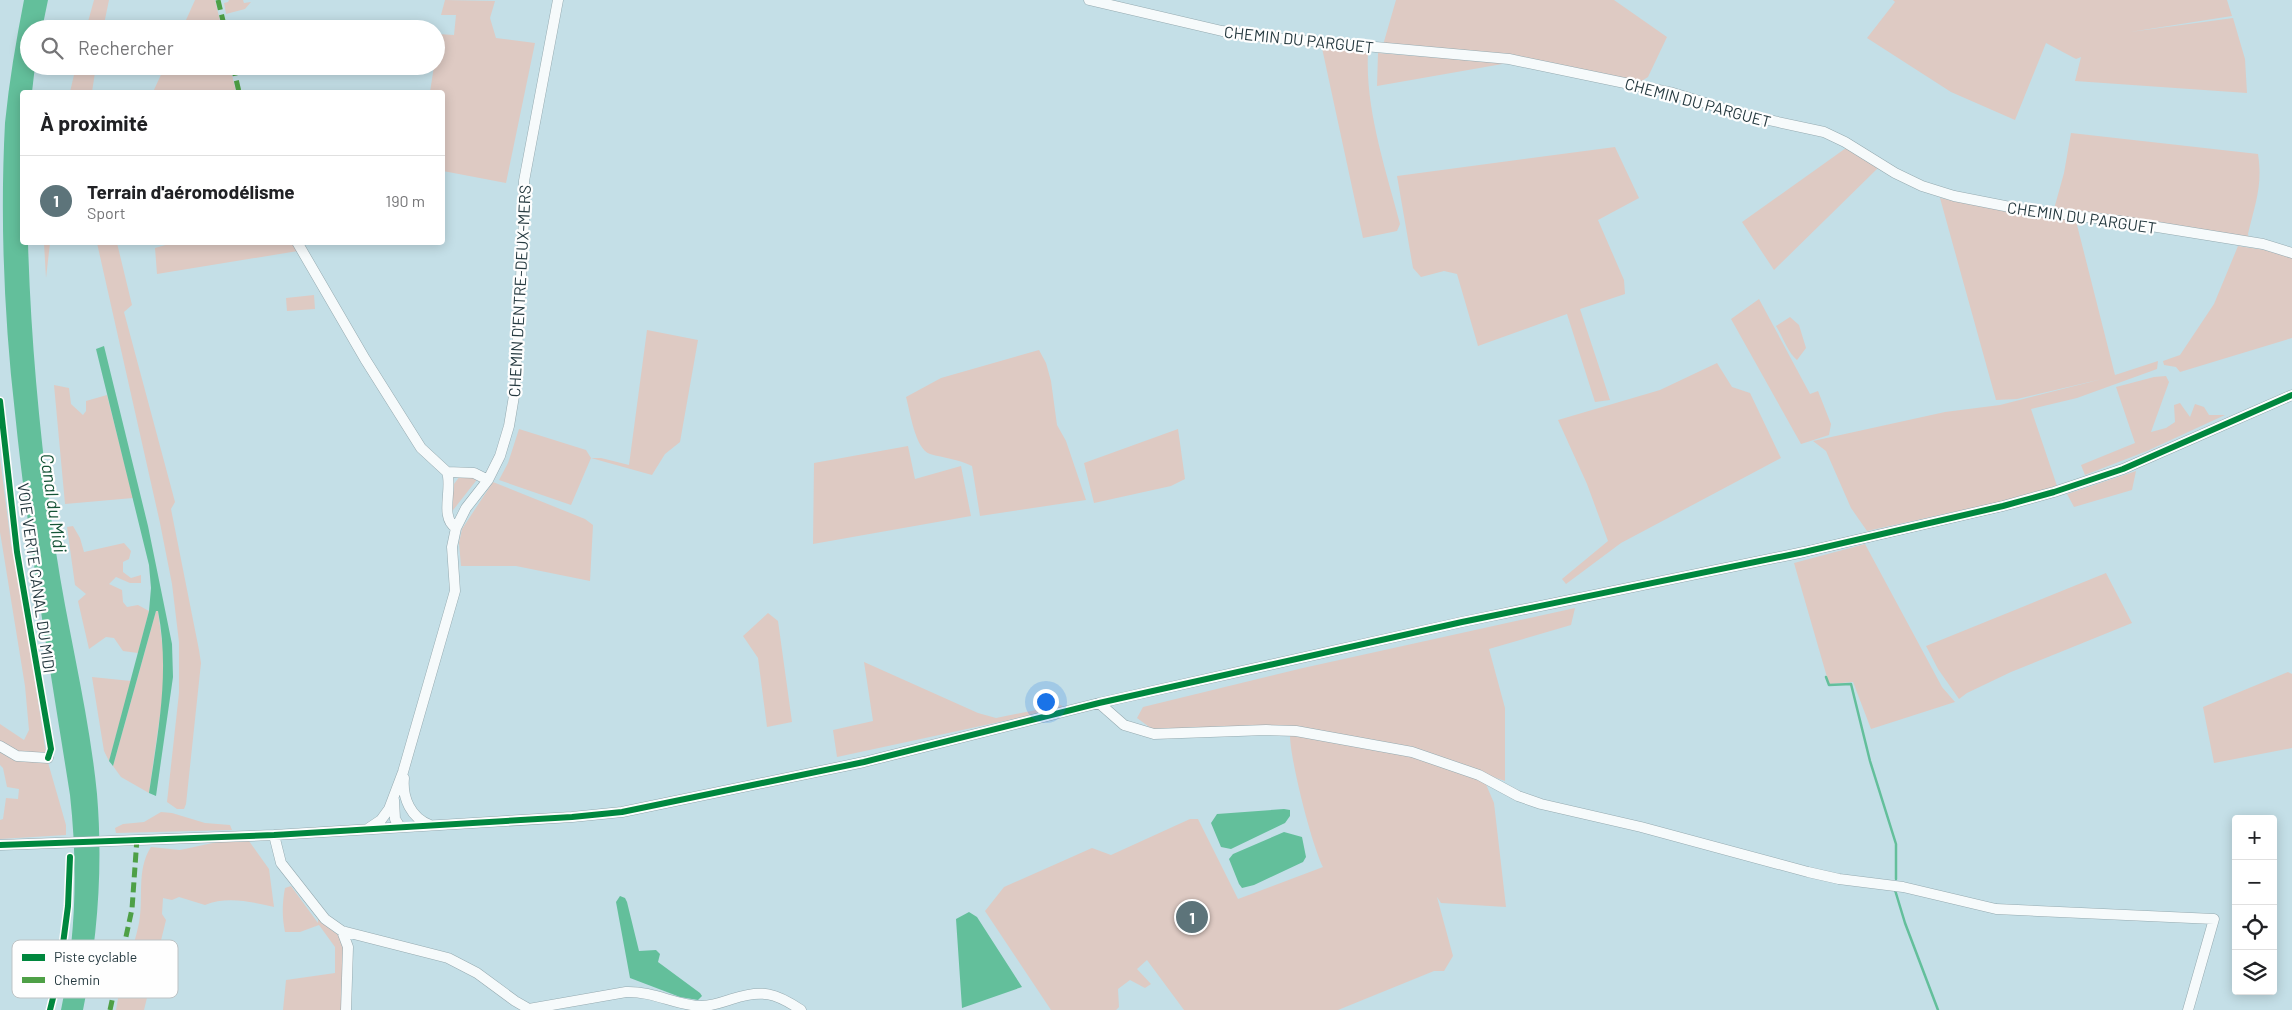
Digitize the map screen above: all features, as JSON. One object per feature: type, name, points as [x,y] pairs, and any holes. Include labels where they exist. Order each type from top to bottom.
[{"type":"street","name":"CHEMIN D'ENTRE-DEUX-MERS","points":[[368,829],[380,820],[389,809],[404,772],[455,591],[452,547],[456,528],[466,508],[488,480],[500,456],[516,390],[524,181],[558,0]]},
{"type":"street","name":"CHEMIN DU PARGUET","points":[[1089,0],[1222,31],[1254,36],[1509,59],[1540,65],[1673,94],[1750,116],[1824,132],[1845,142],[1895,173],[1922,186],[1954,196],[2020,209],[2120,221],[2264,244],[2292,253]]},
{"type":"street","points":[[299,245],[365,359],[416,441],[430,459],[446,472],[450,481],[447,518],[451,525],[456,528]]},
{"type":"street","points":[[0,845],[274,835],[572,817],[622,812],[864,762],[1099,703],[1462,622],[1813,550],[2003,506],[2054,492],[2123,469],[2292,394]]},
{"type":"street","points":[[446,472],[474,473],[488,480]]},
{"type":"street","points":[[1099,703],[1124,725],[1154,734],[1266,730],[1296,731],[1412,752],[1479,775],[1518,796],[1540,804],[1641,827],[1808,872],[1867,883],[1903,887],[1996,909],[2214,918],[2188,1010]]},
{"type":"street","points":[[0,746],[17,756],[48,758]]},
{"type":"street","name":"CHEMIN D'ENTRE-DEUX-MERS","points":[[396,794],[393,807],[395,820],[401,827],[409,814],[403,787],[404,772]]},
{"type":"street","name":"CHEMIN D'ENTRE-DEUX-MERS","points":[[407,802],[422,822],[430,825]]},
{"type":"street","points":[[274,835],[281,863],[325,919],[342,931],[448,958],[477,973],[514,1001],[529,1009],[626,992],[640,992],[702,1006],[753,993],[767,993],[788,1001],[801,1010]]},
{"type":"street","points":[[342,931],[348,947],[346,1010]]},
{"type":"shaded area","points":[[24,0],[48,0],[44,20],[20,20]]},
{"type":"shaded area","points":[[94,0],[109,0],[105,20],[88,20]]},
{"type":"shaded area","points":[[195,0],[215,0],[220,20],[186,20]]},
{"type":"shaded area","points":[[229,0],[243,0],[244,3],[251,2],[245,9],[226,14],[224,3]]},
{"type":"shaded area","points":[[445,0],[495,1],[490,18],[496,38],[535,43],[506,183],[445,171],[445,90],[430,90],[433,75],[445,75],[445,34],[454,35],[456,15],[441,15]]},
{"type":"shaded area","points":[[1396,0],[1614,0],[1667,37],[1648,77],[1640,82],[1383,45]]},
{"type":"shaded area","points":[[1893,0],[2227,0],[2232,16],[2130,32],[2233,18],[2245,59],[2247,93],[2075,81],[2081,57],[2076,59],[2046,43],[2015,120],[1951,92],[1867,38],[1895,2]]},
{"type":"shaded area","points":[[20,22],[20,75],[34,75],[32,90],[20,90],[20,245],[28,245],[34,359],[41,436],[56,552],[84,702],[97,794],[99,875],[94,940],[72,940],[75,876],[73,822],[26,509],[11,377],[4,268],[3,196],[5,123]]},
{"type":"shaded area","points":[[1322,48],[1368,53],[1368,74],[1373,117],[1400,224],[1397,231],[1363,238]]},
{"type":"shaded area","points":[[1378,53],[1508,63],[1377,86]]},
{"type":"shaded area","points":[[74,75],[95,75],[92,90],[70,90]]},
{"type":"shaded area","points":[[161,75],[232,75],[236,90],[154,90]]},
{"type":"shaded area","points":[[2071,133],[2258,154],[2259,185],[2248,234],[2249,237],[2054,209],[2064,173]]},
{"type":"shaded area","points":[[1615,147],[1639,198],[1598,220],[1624,280],[1625,294],[1580,309],[1610,400],[1595,402],[1567,314],[1478,346],[1457,274],[1444,271],[1421,277],[1413,268],[1397,176]]},
{"type":"shaded area","points":[[1846,148],[1878,168],[1774,270],[1742,222]]},
{"type":"shaded area","points":[[1940,198],[1994,209],[2076,221],[2115,375],[2158,361],[2157,369],[2077,398],[2031,409],[2057,486],[2027,496],[1867,531],[1851,508],[1826,451],[1813,441],[1945,412],[2000,405],[2102,379],[2017,399],[1996,400]]},
{"type":"shaded area","points":[[44,245],[50,245],[46,278]]},
{"type":"shaded area","points":[[97,245],[117,245],[132,305],[124,312],[175,502],[171,509],[201,663],[184,809],[177,809],[167,802],[179,693],[179,642],[172,584]]},
{"type":"shaded area","points":[[166,245],[294,245],[298,251],[157,274],[155,248]]},
{"type":"shaded area","points":[[2238,246],[2265,250],[2292,258],[2292,338],[2180,372],[2176,367],[2164,365],[2163,361],[2180,355],[2214,304]]},
{"type":"shaded area","points":[[314,295],[315,309],[287,311],[286,298]]},
{"type":"shaded area","points":[[1759,299],[1810,394],[1818,391],[1831,424],[1829,435],[1801,444],[1731,319]]},
{"type":"shaded area","points":[[1790,317],[1799,325],[1806,348],[1797,360],[1788,349],[1776,326]]},
{"type":"shaded area","points":[[647,330],[698,340],[680,442],[665,454],[652,475],[591,458],[601,458],[629,465]]},
{"type":"shaded area","points":[[104,346],[148,526],[172,644],[173,677],[156,796],[149,793],[159,725],[163,679],[163,657],[158,611],[156,611],[113,766],[109,761],[149,611],[151,588],[149,565],[96,349]]},
{"type":"shaded area","points":[[1039,350],[1046,363],[1051,381],[1057,425],[1066,441],[1086,500],[980,516],[972,466],[925,451],[920,445],[911,420],[906,397],[941,378]]},
{"type":"shaded area","points":[[1717,363],[1732,387],[1750,393],[1781,458],[1621,543],[1566,584],[1562,579],[1608,541],[1587,484],[1558,420],[1660,390]]},
{"type":"shaded area","points":[[2166,376],[2169,382],[2151,432],[2166,428],[2175,422],[2174,405],[2180,403],[2190,417],[2195,404],[2204,407],[2209,415],[2225,415],[2147,451],[2085,475],[2081,465],[2135,443],[2116,387],[2154,377]]},
{"type":"shaded area","points":[[54,385],[69,388],[71,404],[83,415],[86,411],[86,401],[107,395],[133,498],[65,504]]},
{"type":"shaded area","points":[[519,429],[586,450],[591,458],[571,505],[499,480],[508,463]]},
{"type":"shaded area","points":[[1178,429],[1185,479],[1171,486],[1094,503],[1084,463]]},
{"type":"shaded area","points":[[908,446],[915,479],[961,466],[971,516],[813,544],[814,463]]},
{"type":"shaded area","points":[[0,457],[11,544],[20,584],[47,759],[66,825],[66,835],[0,839],[0,820],[3,819],[6,798],[18,799],[19,789],[7,787],[3,768],[0,765],[0,724],[24,740],[29,730],[25,686],[0,532]]},
{"type":"shaded area","points":[[2136,471],[2132,490],[2074,507],[2067,494]]},
{"type":"shaded area","points":[[460,476],[479,477],[450,514],[454,484]]},
{"type":"shaded area","points":[[493,482],[585,519],[593,525],[590,581],[516,566],[461,566],[459,543],[462,529]]},
{"type":"shaded area","points":[[73,526],[80,538],[84,552],[124,543],[131,551],[129,559],[123,562],[123,572],[131,578],[141,575],[141,583],[130,583],[116,577],[109,584],[122,590],[123,602],[127,607],[138,605],[149,611],[138,653],[123,651],[114,638],[106,637],[89,649],[78,601],[86,594],[75,585],[67,527]]},
{"type":"shaded area","points":[[1865,544],[1942,687],[1955,702],[1871,729],[1853,682],[1829,684],[1794,563]]},
{"type":"shaded area","points":[[2106,573],[2132,623],[2011,672],[1967,693],[1959,699],[1938,669],[1926,646]]},
{"type":"shaded area","points":[[1575,608],[1571,625],[1489,649],[1505,708],[1505,781],[1410,749],[1294,726],[1152,729],[1137,718],[1143,707],[1303,668]]},
{"type":"shaded area","points":[[156,611],[158,611],[163,650],[164,687],[149,793],[121,777],[113,766]]},
{"type":"shaded area","points":[[768,613],[778,621],[792,722],[767,727],[758,658],[743,636]]},
{"type":"shaded area","points":[[864,662],[978,713],[996,718],[1061,705],[1064,708],[837,757],[833,730],[873,721]]},
{"type":"shaded area","points":[[2288,672],[2292,674],[2292,748],[2214,763],[2203,707]]},
{"type":"shaded area","points":[[92,677],[131,681],[109,761],[104,751]]},
{"type":"shaded area","points":[[1290,733],[1408,754],[1414,758],[1452,769],[1485,782],[1494,803],[1506,907],[1441,903],[1437,897],[1453,956],[1444,971],[1434,971],[1338,1010],[1184,1010],[1147,960],[1137,969],[1151,984],[1145,988],[1130,980],[1118,989],[1119,1007],[1116,1010],[1051,1010],[985,911],[1004,887],[1092,848],[1111,855],[1190,819],[1198,819],[1238,899],[1323,867],[1302,801],[1293,761]]},
{"type":"shaded area","points":[[1290,810],[1290,816],[1285,823],[1231,849],[1221,847],[1211,823],[1217,814]]},
{"type":"shaded area","points":[[161,812],[172,813],[205,823],[230,825],[232,830],[116,833],[115,828],[123,824],[144,822]]},
{"type":"shaded area","points":[[1284,832],[1302,837],[1306,857],[1303,862],[1254,885],[1242,888],[1229,859],[1233,854]]},
{"type":"shaded area","points":[[249,841],[269,869],[274,907],[231,900],[205,905],[179,897],[172,900],[163,898],[162,914],[166,920],[161,940],[134,940],[139,923],[142,875],[146,856],[151,847],[180,850],[217,842]]},
{"type":"shaded area","points":[[291,886],[318,923],[318,919],[337,934],[344,943],[343,1010],[283,1010],[286,980],[335,973],[335,947],[319,925],[300,932],[285,932],[283,921],[284,894],[285,888]]},
{"type":"shaded area","points":[[620,896],[625,898],[627,902],[639,951],[656,950],[660,954],[658,962],[700,993],[702,996],[698,1000],[680,997],[630,978],[616,902]]},
{"type":"shaded area","points":[[969,912],[977,917],[1022,987],[962,1008],[956,919]]},
{"type":"shaded area","points":[[63,998],[85,998],[83,1010],[61,1010]]},
{"type":"shaded area","points":[[118,998],[147,998],[144,1010],[116,1010]]},
{"type":"waterway","points":[[1826,677],[1829,685],[1851,684],[1870,761],[1896,844],[1896,879]]},
{"type":"waterway","points":[[1895,890],[1905,923],[1938,1010]]},
{"type":"marked path","points":[[218,0],[223,20]]},
{"type":"marked path","points":[[235,75],[239,90]]},
{"type":"marked path","points":[[125,940],[132,909],[137,838]]},
{"type":"marked path","points":[[110,1010],[113,998]]},
{"type":"cycle path","points":[[0,845],[274,835],[572,817],[622,812],[864,762],[1099,703],[1462,622],[1804,552],[2003,506],[2054,492],[2123,469],[2292,395]]},
{"type":"cycle path","name":"VOIE VERTE CANAL DU MIDI","points":[[0,401],[17,552],[51,749],[48,758]]},
{"type":"cycle path","points":[[64,940],[68,906],[70,857]]},
{"type":"cycle path","points":[[50,1010],[53,998]]},
{"type":"place","name":"Terrain d'aéromodélisme","points":[[1192,917]]},
{"type":"water label","name":"Canal du Midi","points":[[54,503]]}]
